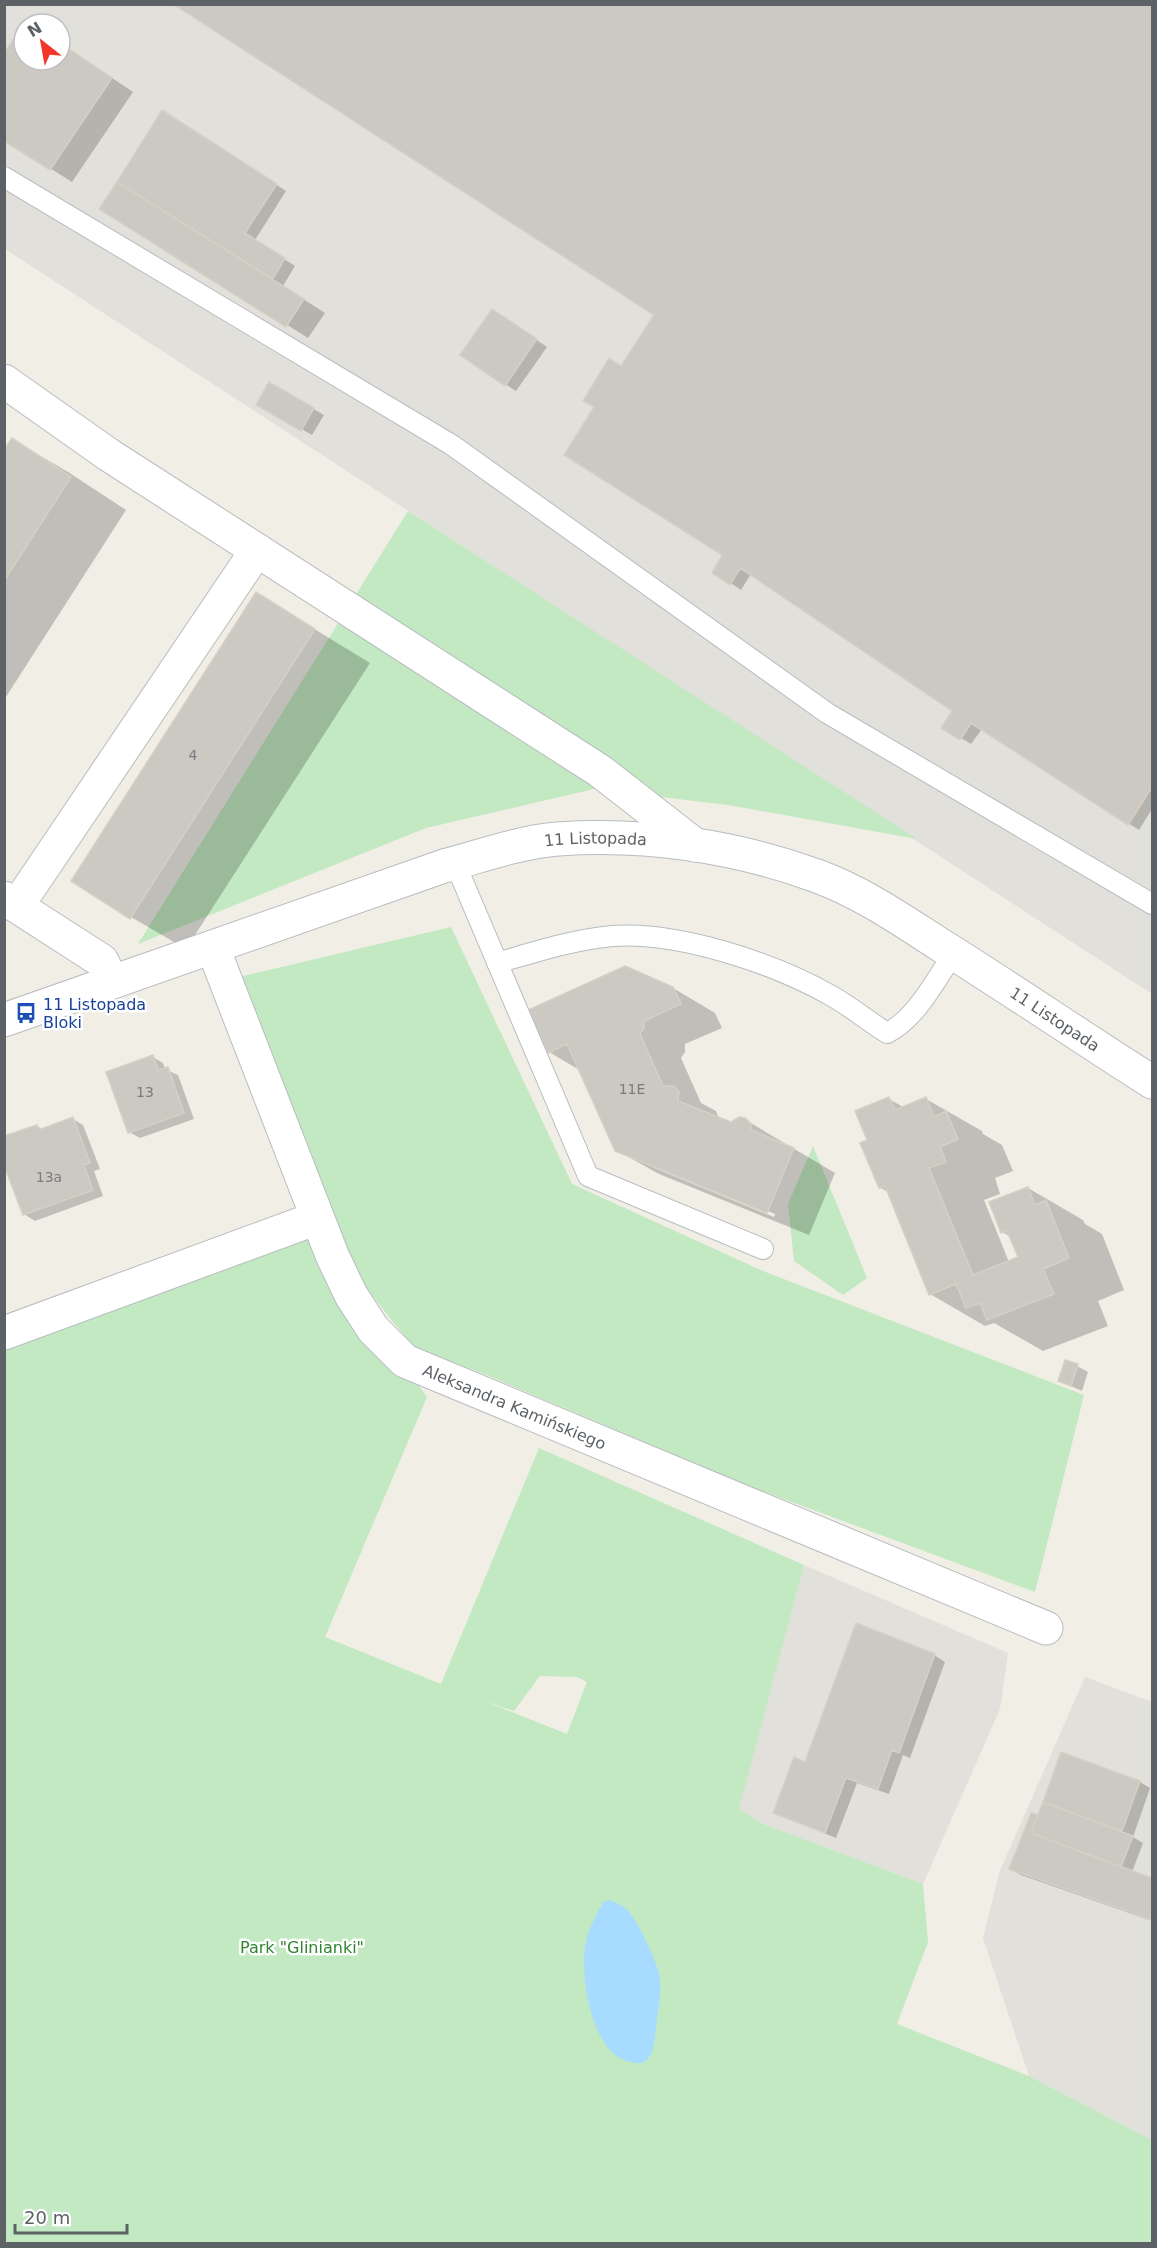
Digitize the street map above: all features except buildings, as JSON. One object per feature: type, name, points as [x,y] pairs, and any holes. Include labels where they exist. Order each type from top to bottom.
[{"type":"street","points":[[9,395],[109,455],[600,771],[695,845]]},
{"type":"street","points":[[112,982],[102,961],[11,902],[257,550]]},
{"type":"street","name":"11 Listopada","points":[[4,1020],[455,863],[517,845],[558,839],[627,838],[695,845],[753,856],[818,876],[870,901],[1152,1082]]},
{"type":"street","name":"Aleksandra Kamińskiego","points":[[213,948],[332,1255],[351,1295],[373,1329],[405,1361],[1046,1628]]},
{"type":"street","points":[[4,1333],[318,1218]]},
{"type":"lane","points":[[4,177],[452,445],[827,713],[1152,904]]},
{"type":"lane","points":[[455,863],[588,1176],[763,1249]]},
{"type":"lane","points":[[497,963],[560,944],[613,936],[646,937],[700,945],[781,972],[830,995],[887,1033],[899,1027],[910,1015],[954,953]]},
{"type":"shaded area","points":[[4,5],[1152,5],[1152,994],[5,249]]},
{"type":"shaded area","points":[[804,1565],[1008,1653],[1000,1709],[923,1884],[737,1814]]},
{"type":"shaded area","points":[[1085,1677],[1152,1702],[1152,2140],[1029,2076],[983,1938],[999,1873]]},
{"type":"green space","points":[[408,511],[917,839],[728,805],[594,789],[426,828],[138,944]]},
{"type":"green space","points":[[451,927],[572,1184],[763,1271],[1084,1395],[1035,1592],[754,1488],[484,1374],[413,1347],[363,1284],[231,979]]},
{"type":"green space","points":[[813,1146],[867,1278],[843,1295],[794,1261],[788,1204]]},
{"type":"green space","name":"Park \"Glinianki\"","points":[[308,1232],[427,1397],[325,1637],[441,1684],[539,1448],[804,1565],[739,1809],[761,1823],[923,1884],[928,1942],[897,2024],[1029,2076],[1152,2140],[1152,2243],[5,2244],[5,1349]],"holes":[[[540,1676],[577,1677],[587,1682],[567,1734],[484,1701],[514,1711]]]},
{"type":"water","points":[[610,1900],[630,1913],[641,1931],[659,1972],[660,1997],[653,2047],[648,2059],[641,2063],[631,2062],[617,2056],[606,2045],[597,2030],[587,1992],[584,1956],[587,1936],[604,1901]]},
{"type":"place","name":"11 Listopada Bloki","points":[[26,1013]]}]
